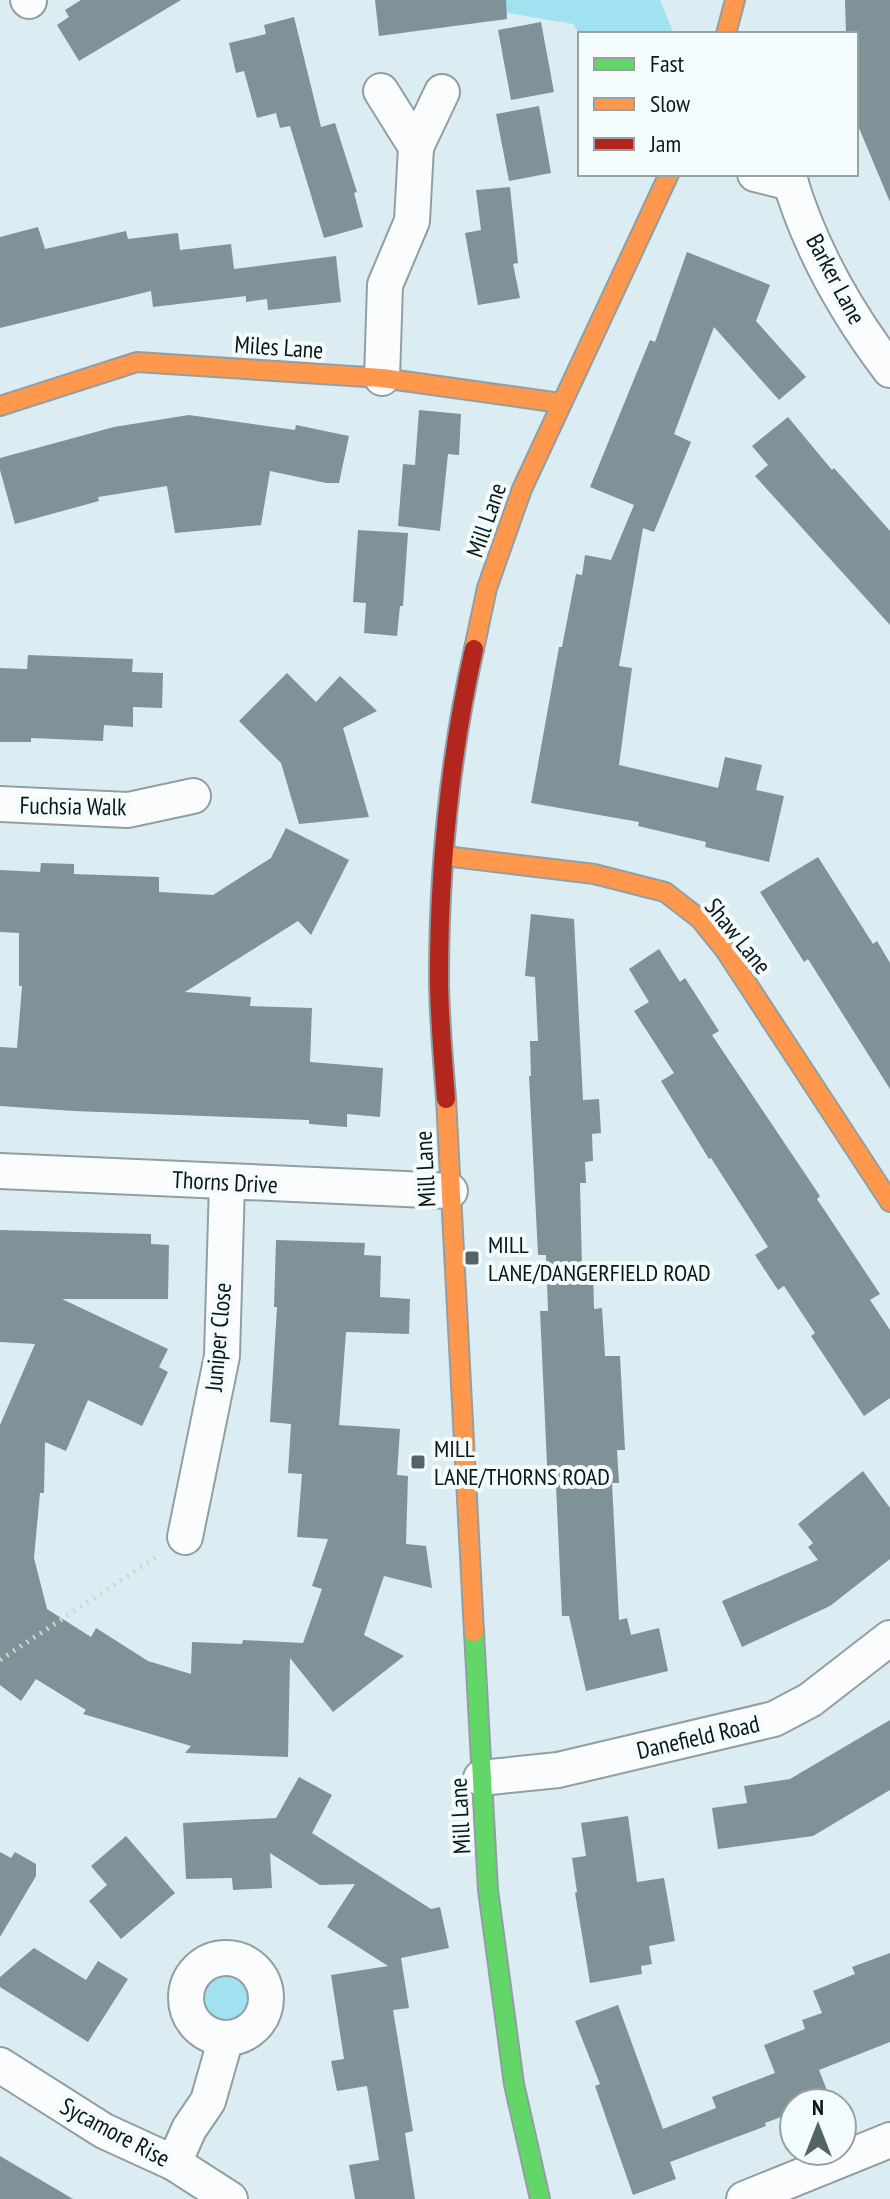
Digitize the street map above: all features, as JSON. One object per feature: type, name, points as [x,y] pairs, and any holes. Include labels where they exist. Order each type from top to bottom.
[{"type":"street","points":[[727,32],[735,0]]},
{"type":"street","points":[[381,91],[416,147]]},
{"type":"street","points":[[382,378],[385,285],[412,221],[416,147],[442,92]]},
{"type":"street","name":"Mill Lane","points":[[540,2199],[515,2094],[488,1890],[439,977],[445,856],[458,721],[487,588],[522,489],[668,176]]},
{"type":"street","name":"Barker Lane","points":[[769,176],[790,179],[828,274],[890,370]]},
{"type":"street","name":"Miles Lane","points":[[0,406],[137,362],[382,378],[560,403]]},
{"type":"street","name":"Fuchsia Walk","points":[[0,804],[128,810],[193,796]]},
{"type":"street","name":"Shaw Lane","points":[[445,856],[594,874],[665,892],[700,919],[725,950],[890,1202]]},
{"type":"street","name":"Thorns Drive","points":[[0,1171],[450,1191]]},
{"type":"street","name":"Juniper Close","points":[[185,1537],[222,1356],[227,1183]]},
{"type":"street","name":"Danefield Road","points":[[481,1778],[558,1770],[774,1719],[810,1700],[890,1638]]},
{"type":"street","points":[[174,2163],[189,2129],[208,2101],[226,2038]]},
{"type":"street","name":"Sycamore Rise","points":[[0,2065],[104,2131],[174,2163],[230,2199]]},
{"type":"street","points":[[744,2199],[890,2140]]},
{"type":"path","points":[[0,1660],[185,1537]]},
{"type":"shaded area","points":[[491,0],[660,0],[673,32],[578,32],[573,24],[496,11]]},
{"type":"shaded area","points":[[227,1966],[245,1972],[253,1980],[259,1998],[253,2016],[245,2024],[227,2030],[209,2024],[201,2016],[195,1998],[201,1980],[209,1972]]},
{"type":"building","points":[[81,0],[181,0],[79,61],[57,25],[69,17],[65,10]]},
{"type":"building","points":[[375,0],[506,0],[507,19],[379,36]]},
{"type":"building","points":[[845,0],[890,0],[890,202],[858,126],[858,32],[846,32]]},
{"type":"building","points":[[294,17],[321,127],[335,123],[357,192],[354,193],[363,227],[324,238],[290,126],[280,128],[276,113],[257,118],[244,71],[236,73],[229,43],[266,34],[264,25]]},
{"type":"building","points":[[541,22],[554,92],[511,100],[498,30]]},
{"type":"building","points":[[539,106],[551,173],[509,181],[496,114]]},
{"type":"building","points":[[510,187],[518,263],[513,264],[520,298],[478,305],[465,233],[481,230],[476,190]]},
{"type":"building","points":[[38,227],[45,249],[126,231],[128,239],[178,233],[180,250],[231,244],[234,269],[336,256],[341,302],[268,310],[267,299],[246,302],[246,296],[153,307],[151,291],[0,328],[0,237]]},
{"type":"building","points":[[687,252],[770,285],[756,321],[806,377],[779,400],[714,327],[674,434],[691,442],[654,532],[643,528],[619,666],[632,668],[619,765],[718,788],[725,757],[762,765],[756,790],[784,796],[769,862],[705,847],[706,842],[638,826],[639,822],[531,803],[559,647],[562,647],[576,574],[582,575],[585,555],[611,560],[634,505],[590,487],[650,340],[655,342]]},
{"type":"building","points":[[419,410],[461,414],[459,455],[448,454],[440,531],[398,526],[403,464],[415,465]]},
{"type":"building","points":[[189,415],[295,430],[296,425],[349,436],[339,483],[270,471],[261,525],[175,533],[167,486],[98,497],[99,501],[15,524],[0,470],[0,458],[114,427]]},
{"type":"building","points":[[788,417],[832,470],[834,468],[890,531],[890,625],[755,476],[768,465],[752,446]]},
{"type":"building","points":[[358,530],[408,533],[403,606],[400,606],[397,636],[364,633],[366,603],[353,602]]},
{"type":"building","points":[[28,655],[133,659],[132,672],[163,673],[162,708],[133,707],[133,727],[104,725],[103,741],[31,738],[31,742],[0,742],[0,668],[27,669]]},
{"type":"building","points":[[287,673],[316,702],[340,676],[377,711],[343,728],[369,817],[299,824],[281,763],[239,721]]},
{"type":"building","points":[[286,828],[349,860],[311,935],[298,921],[185,992],[251,997],[250,1006],[312,1008],[310,1062],[383,1068],[380,1117],[347,1114],[347,1127],[309,1124],[309,1120],[0,1106],[0,1047],[17,1048],[22,986],[19,986],[19,933],[0,932],[0,870],[40,872],[41,863],[74,864],[74,874],[159,877],[159,892],[213,895],[271,858]]},
{"type":"building","points":[[818,857],[873,944],[877,941],[890,963],[890,1089],[808,959],[804,962],[760,892]]},
{"type":"building","points":[[531,914],[574,919],[583,1100],[599,1099],[601,1133],[592,1134],[593,1161],[585,1162],[586,1183],[580,1183],[582,1267],[593,1267],[594,1309],[602,1308],[605,1356],[620,1356],[625,1450],[617,1450],[619,1483],[612,1483],[619,1620],[627,1618],[631,1635],[659,1628],[668,1671],[586,1691],[569,1616],[562,1616],[556,1485],[548,1486],[540,1311],[548,1311],[546,1255],[538,1255],[529,1076],[530,1041],[538,1041],[535,977],[525,976]]},
{"type":"building","points":[[659,949],[680,982],[685,978],[719,1031],[712,1035],[820,1196],[817,1199],[880,1294],[870,1300],[890,1330],[890,1398],[864,1416],[811,1336],[815,1333],[784,1286],[778,1290],[755,1255],[768,1247],[661,1081],[674,1073],[634,1011],[649,1002],[629,969]]},
{"type":"building","points":[[0,1230],[151,1234],[151,1244],[169,1245],[168,1299],[62,1299],[168,1349],[159,1367],[168,1372],[142,1426],[88,1400],[66,1451],[45,1442],[44,1493],[40,1493],[34,1558],[47,1609],[91,1637],[96,1628],[148,1661],[191,1674],[192,1642],[242,1644],[243,1640],[303,1643],[322,1589],[312,1586],[328,1539],[297,1537],[302,1474],[288,1473],[291,1424],[270,1422],[277,1307],[274,1307],[276,1240],[365,1243],[364,1255],[381,1256],[380,1297],[410,1299],[409,1334],[346,1332],[339,1425],[400,1429],[397,1475],[408,1476],[406,1544],[426,1546],[432,1588],[384,1576],[364,1635],[404,1656],[333,1712],[290,1658],[288,1757],[185,1753],[191,1746],[83,1714],[86,1710],[36,1679],[21,1701],[0,1685],[0,1425],[35,1344],[0,1342]]},
{"type":"building","points":[[863,1471],[890,1508],[890,1559],[830,1606],[742,1647],[722,1601],[818,1560],[808,1547],[813,1543],[798,1524]]},
{"type":"building","points":[[890,1720],[890,1790],[813,1836],[718,1849],[712,1808],[747,1803],[744,1786],[790,1779]]},
{"type":"building","points":[[299,1777],[332,1795],[312,1833],[431,1909],[440,1907],[449,1948],[401,1958],[409,2008],[393,2010],[413,2131],[405,2133],[415,2199],[355,2199],[349,2165],[379,2160],[367,2086],[337,2091],[331,2061],[344,2059],[331,1975],[388,1966],[327,1927],[355,1884],[320,1885],[270,1853],[272,1888],[233,1890],[232,1878],[186,1879],[183,1823],[276,1818]]},
{"type":"building","points":[[628,1816],[637,1882],[664,1878],[675,1941],[649,1946],[652,1964],[641,1966],[642,1974],[590,1983],[572,1858],[586,1856],[581,1823]]},
{"type":"building","points":[[126,1836],[175,1893],[121,1939],[89,1901],[107,1885],[91,1866]]},
{"type":"building","points":[[0,1852],[11,1858],[15,1852],[36,1864],[36,1876],[0,1937]]},
{"type":"building","points":[[34,1948],[86,1980],[98,1961],[128,1979],[88,2042],[0,1987],[0,1977]]},
{"type":"building","points":[[890,1953],[890,2042],[819,2070],[826,2087],[778,2087],[778,2118],[765,2123],[766,2126],[670,2162],[676,2179],[633,2195],[595,2086],[600,2084],[575,2021],[618,2005],[663,2129],[716,2108],[712,2097],[775,2073],[764,2045],[805,2029],[802,2020],[822,2013],[813,1991],[855,1974],[852,1967]]},
{"type":"building","points":[[0,2156],[73,2199],[0,2199]]},
{"type":"traffic: fast","points":[[474,1632],[488,1890],[514,2084],[540,2199]]},
{"type":"traffic: slow","points":[[727,32],[735,0]]},
{"type":"traffic: slow","points":[[474,649],[487,588],[522,489],[668,176]]},
{"type":"traffic: slow","points":[[0,406],[137,362],[382,378],[560,403]]},
{"type":"traffic: slow","points":[[445,856],[594,874],[665,892],[700,919],[725,950],[890,1202]]},
{"type":"traffic: slow","points":[[446,1099],[474,1632]]},
{"type":"traffic: jam","points":[[446,1099],[439,992],[441,895],[452,771],[474,649]]},
{"type":"place","name":"MILL LANE/DANGERFIELD ROAD","points":[[472,1258]]},
{"type":"place","name":"MILL LANE/THORNS ROAD","points":[[418,1462]]}]
